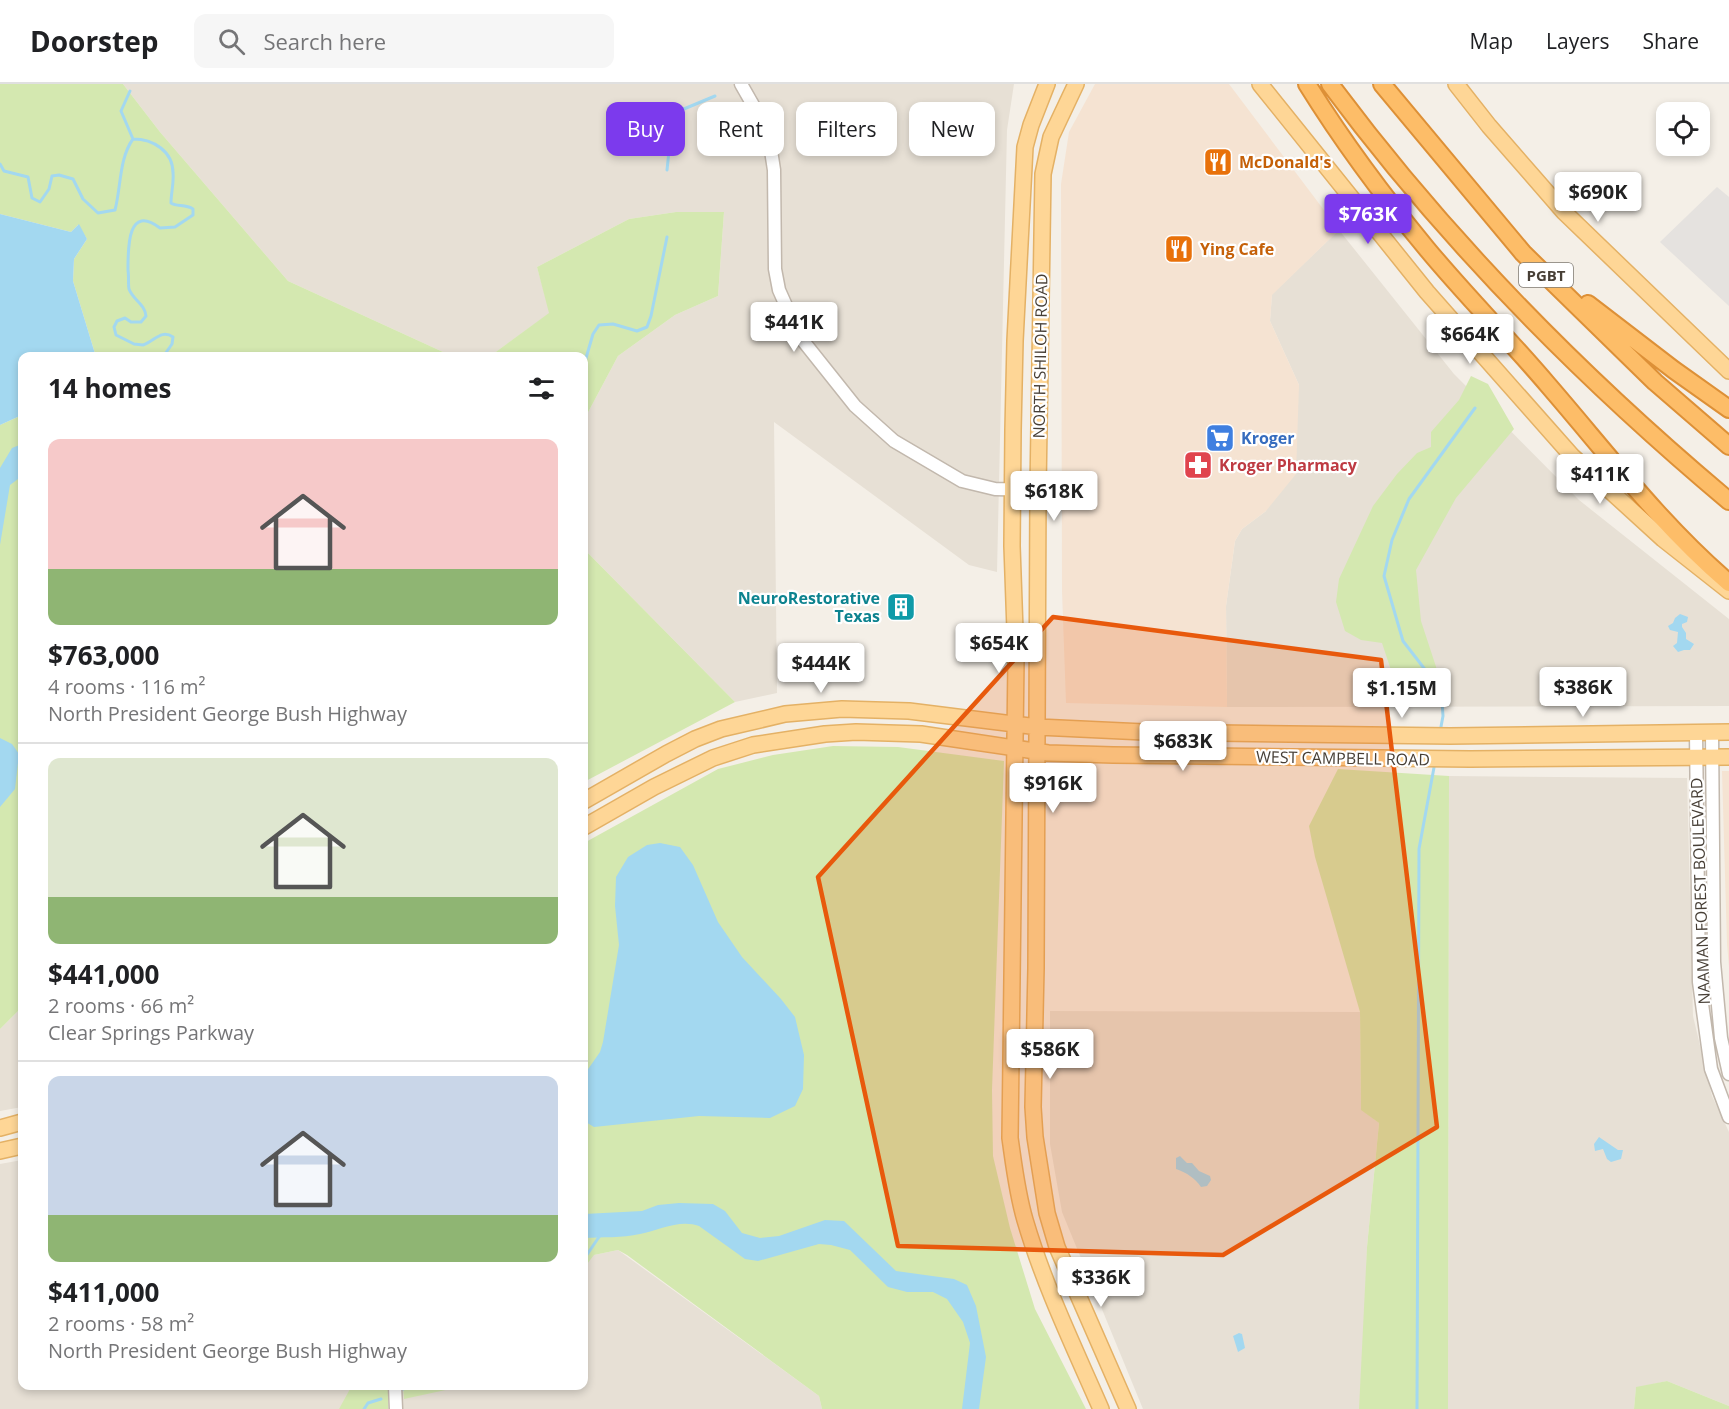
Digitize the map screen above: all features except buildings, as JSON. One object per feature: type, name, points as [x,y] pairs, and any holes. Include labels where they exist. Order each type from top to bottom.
[{"type":"highway","points":[[1307,84],[1366,171],[1428,251],[1546,382],[1686,545],[1729,583]]},
{"type":"highway","name":"PGBT","points":[[1330,84],[1419,196],[1510,297],[1606,392],[1729,501]]},
{"type":"highway","name":"PGBT","points":[[1382,84],[1523,253],[1655,382],[1729,446]]},
{"type":"highway","points":[[1523,253],[1729,410]]},
{"type":"main road","name":"NORTH SHILOH ROAD","points":[[1047,84],[1031,125],[1024,156],[1015,341],[1012,546],[1016,659],[1011,1148],[1024,1218],[1038,1259],[1101,1409]]},
{"type":"main road","name":"NORTH SHILOH ROAD","points":[[1076,84],[1051,137],[1043,174],[1033,1107],[1039,1171],[1057,1248],[1128,1409]]},
{"type":"main road","points":[[1260,84],[1427,292],[1572,456],[1662,539],[1729,591]]},
{"type":"main road","points":[[1456,84],[1489,126],[1564,212],[1729,371]]},
{"type":"main road","name":"WEST CAMPBELL ROAD","points":[[588,799],[666,754],[704,736],[736,725],[785,714],[842,709],[909,711],[1014,725],[1144,732],[1471,736],[1729,732]]},
{"type":"main road","name":"WEST CAMPBELL ROAD","points":[[588,824],[693,767],[733,751],[773,741],[825,734],[865,732],[921,734],[1037,752],[1113,755],[1470,759],[1729,757]]},
{"type":"main road","points":[[1113,755],[1138,750],[1203,746],[1211,741],[1218,732]]},
{"type":"main road","points":[[0,1128],[18,1123]]},
{"type":"main road","points":[[0,1151],[18,1147]]},
{"type":"street","points":[[741,84],[765,126],[771,144],[774,170],[775,269],[779,290],[800,337],[855,406],[894,441],[962,481],[995,489],[1038,490]]},
{"type":"street","name":"NAAMAN FOREST BOULEVARD","points":[[1696,733],[1699,982],[1709,1059],[1729,1117]]},
{"type":"street","name":"NAAMAN FOREST BOULEVARD","points":[[1712,733],[1713,954],[1721,1038],[1729,1074]]},
{"type":"street","points":[[1699,917],[1709,951],[1713,954]]},
{"type":"street","points":[[395,1390],[396,1409]]},
{"type":"highlighted area","points":[[1053,617],[1381,660],[1437,1127],[1223,1255],[898,1246],[818,877]]},
{"type":"shaded area","points":[[123,84],[1014,84],[1007,130],[997,572],[969,565],[774,422],[777,693],[735,702],[588,553],[588,412],[618,356],[675,315],[718,296],[724,212],[676,212],[629,219],[537,267],[550,313],[496,352],[443,352],[288,281],[160,132]]},
{"type":"shaded area","points":[[1095,84],[1229,84],[1339,230],[1272,295],[1270,321],[1299,385],[1296,474],[1266,511],[1242,529],[1235,541],[1226,606],[1227,707],[1066,703],[1062,591],[1061,184],[1069,132]]},
{"type":"shaded area","points":[[1717,187],[1729,197],[1729,306],[1660,242]]},
{"type":"shaded area","points":[[1339,230],[1454,374],[1579,500],[1729,619],[1729,706],[1227,707],[1226,606],[1235,541],[1242,529],[1266,511],[1299,385],[1270,321],[1272,294]]},
{"type":"shaded area","points":[[1722,771],[1729,771],[1729,967],[1727,944]]},
{"type":"shaded area","points":[[1449,776],[1687,778],[1693,1016],[1712,1096],[1729,1132],[1729,1406],[1667,1381],[1636,1388],[1634,1409],[1448,1409]]},
{"type":"shaded area","points":[[18,1011],[18,1108],[0,1111],[0,1029]]},
{"type":"shaded area","points":[[1050,1011],[1360,1012],[1361,1109],[1379,1123],[1367,1247],[1362,1409],[1143,1409],[1062,1212],[1050,1144]]},
{"type":"shaded area","points":[[18,1161],[18,1390],[588,1390],[588,1254],[618,1250],[819,1396],[822,1409],[0,1409],[0,1164]]},
{"type":"green space","points":[[0,84],[123,84],[160,132],[288,281],[443,352],[94,352],[73,281],[74,259],[87,239],[78,225],[71,232],[0,214]]},
{"type":"green space","points":[[676,212],[724,212],[718,296],[675,315],[618,356],[588,412],[588,352],[496,352],[549,313],[537,267],[629,219]]},
{"type":"green space","points":[[1471,376],[1488,384],[1514,429],[1456,498],[1416,570],[1421,621],[1442,685],[1414,687],[1391,670],[1382,643],[1361,640],[1345,631],[1336,602],[1339,579],[1373,506],[1397,474],[1417,453],[1431,447],[1431,432],[1459,400]]},
{"type":"green space","points":[[18,417],[18,1011],[0,1029],[0,425]]},
{"type":"green space","points":[[588,553],[735,702],[588,780]]},
{"type":"green space","points":[[833,746],[898,747],[1004,761],[992,1090],[993,1156],[1010,1228],[1035,1309],[1086,1409],[822,1409],[819,1396],[627,1255],[618,1250],[594,1255],[588,1263],[588,841],[718,769],[773,755]]},
{"type":"green space","points":[[1338,769],[1449,776],[1448,1409],[1359,1409],[1367,1247],[1379,1123],[1361,1110],[1360,1012],[1315,857],[1309,826]]},
{"type":"green space","points":[[1667,1381],[1729,1406],[1729,1409],[1634,1409],[1636,1387]]},
{"type":"green space","points":[[349,1390],[389,1390],[388,1409],[339,1409]]},
{"type":"green space","points":[[403,1390],[446,1390],[404,1399]]},
{"type":"water","points":[[0,214],[71,232],[79,224],[87,239],[74,259],[73,281],[94,352],[18,352],[18,417],[0,425]]},
{"type":"water","points":[[18,446],[18,479],[10,485],[0,545],[0,468],[12,448]]},
{"type":"water","points":[[1680,614],[1688,617],[1682,627],[1686,633],[1686,639],[1694,644],[1690,650],[1678,652],[1673,646],[1677,643],[1678,632],[1670,630],[1668,626]]},
{"type":"water","points":[[0,738],[12,744],[18,753],[18,763],[15,789],[0,807]]},
{"type":"water","points":[[660,843],[680,847],[693,865],[718,922],[742,957],[795,1017],[804,1055],[803,1089],[795,1106],[770,1118],[699,1116],[594,1127],[588,1123],[588,1069],[600,1052],[603,1042],[619,945],[615,906],[616,877],[628,857],[647,845]]},
{"type":"water","points":[[1599,1137],[1618,1150],[1623,1150],[1621,1159],[1611,1162],[1607,1159],[1603,1149],[1595,1151],[1594,1144]]},
{"type":"water","points":[[1180,1156],[1187,1163],[1192,1163],[1199,1171],[1210,1176],[1211,1180],[1207,1186],[1201,1187],[1190,1176],[1176,1169],[1176,1158]]},
{"type":"water","points":[[713,1204],[725,1211],[742,1233],[760,1238],[779,1236],[825,1220],[844,1221],[896,1271],[954,1279],[967,1285],[976,1306],[986,1357],[979,1409],[962,1409],[970,1343],[963,1322],[947,1299],[933,1292],[907,1292],[888,1287],[850,1250],[819,1244],[758,1261],[745,1259],[699,1226],[692,1224],[670,1226],[619,1237],[588,1238],[588,1214],[642,1211],[658,1205]]},
{"type":"water","points":[[1242,1334],[1245,1348],[1238,1352],[1233,1336]]},
{"type":"waterway","points":[[130,91],[121,111],[133,139]]},
{"type":"waterway","points":[[667,170],[672,123],[679,111],[715,96]]},
{"type":"waterway","points":[[0,164],[4,171],[28,177],[32,198],[40,202],[49,189],[52,176],[59,175],[73,179],[83,199],[98,213],[115,210],[125,155],[133,139],[148,141],[166,153],[170,158],[173,173],[171,203],[193,209],[193,215],[175,227],[160,228],[149,222],[141,221],[135,225],[129,241],[129,287],[146,316],[141,322],[131,322],[125,318],[117,321],[114,327],[116,335],[134,344],[143,345],[158,336],[169,335],[173,337],[172,344],[166,352]]},
{"type":"waterway","points":[[588,352],[593,334],[599,325],[613,324],[637,331],[647,327],[667,237]]},
{"type":"waterway","points":[[1437,685],[1403,641],[1384,576],[1392,540],[1409,499],[1475,408]]},
{"type":"waterway","points":[[1440,732],[1443,716],[1442,701]]},
{"type":"waterway","points":[[1417,1409],[1419,849],[1435,762]]},
{"type":"waterway","points":[[588,1253],[601,1234]]},
{"type":"waterway","points":[[364,1409],[368,1403],[381,1399]]},
{"type":"place","name":"McDonald's","points":[[1218,162]]},
{"type":"place","name":"Ying Cafe","points":[[1179,249]]},
{"type":"place","name":"Kroger","points":[[1220,438]]},
{"type":"place","name":"Kroger Pharmacy","points":[[1198,465]]},
{"type":"place","name":"NeuroRestorative Texas","points":[[901,607]]}]
